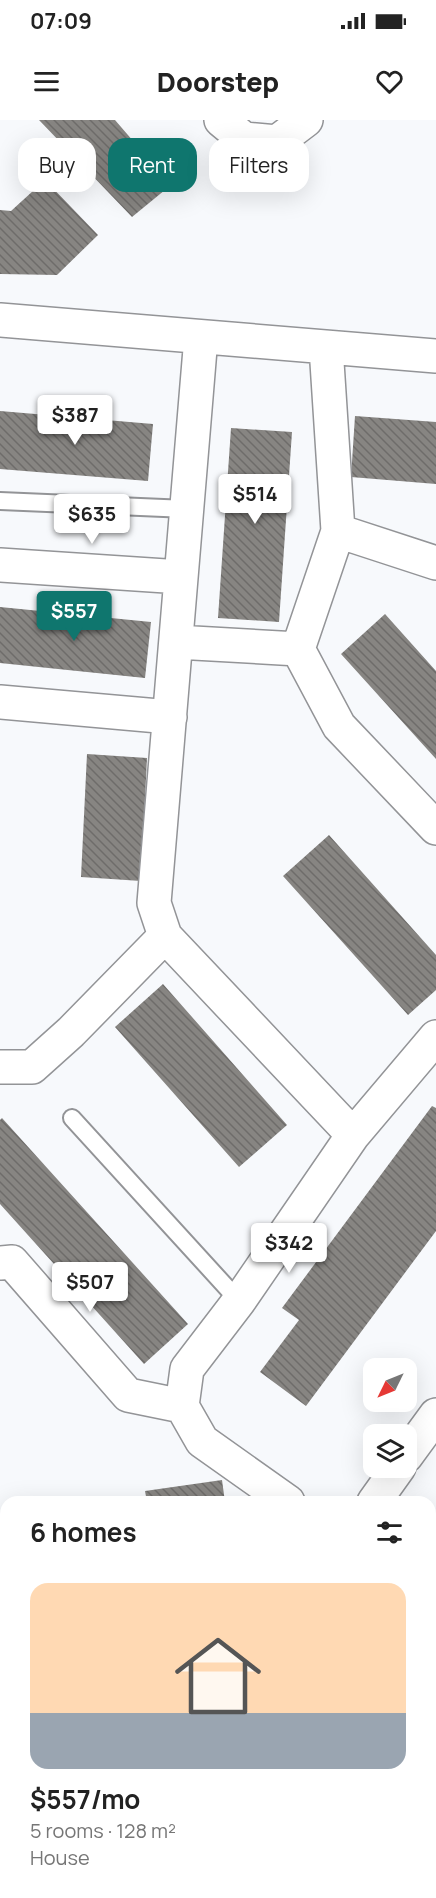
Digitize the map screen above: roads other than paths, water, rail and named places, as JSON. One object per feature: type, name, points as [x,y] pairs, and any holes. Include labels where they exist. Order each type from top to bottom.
[{"type":"street","points":[[221,120],[244,139],[277,142],[306,120]]},
{"type":"street","points":[[0,320],[436,356]]},
{"type":"street","points":[[201,337],[154,903],[165,936],[353,1135]]},
{"type":"street","points":[[326,347],[338,531],[298,649],[339,726],[436,828]]},
{"type":"street","points":[[338,531],[436,563]]},
{"type":"street","points":[[0,564],[181,577]]},
{"type":"street","points":[[176,642],[298,649]]},
{"type":"street","points":[[0,702],[170,717]]},
{"type":"street","points":[[0,1067],[32,1067],[71,1032],[165,936]]},
{"type":"street","points":[[280,1496],[202,1441],[182,1406],[187,1369],[239,1301],[353,1135],[436,1037]]},
{"type":"street","points":[[0,1263],[12,1262],[128,1395],[182,1406]]},
{"type":"street","points":[[417,1441],[436,1415]]},
{"type":"street","points":[[378,1496],[391,1478]]},
{"type":"lane","points":[[0,501],[187,509]]},
{"type":"lane","points":[[72,1118],[239,1301]]}]
